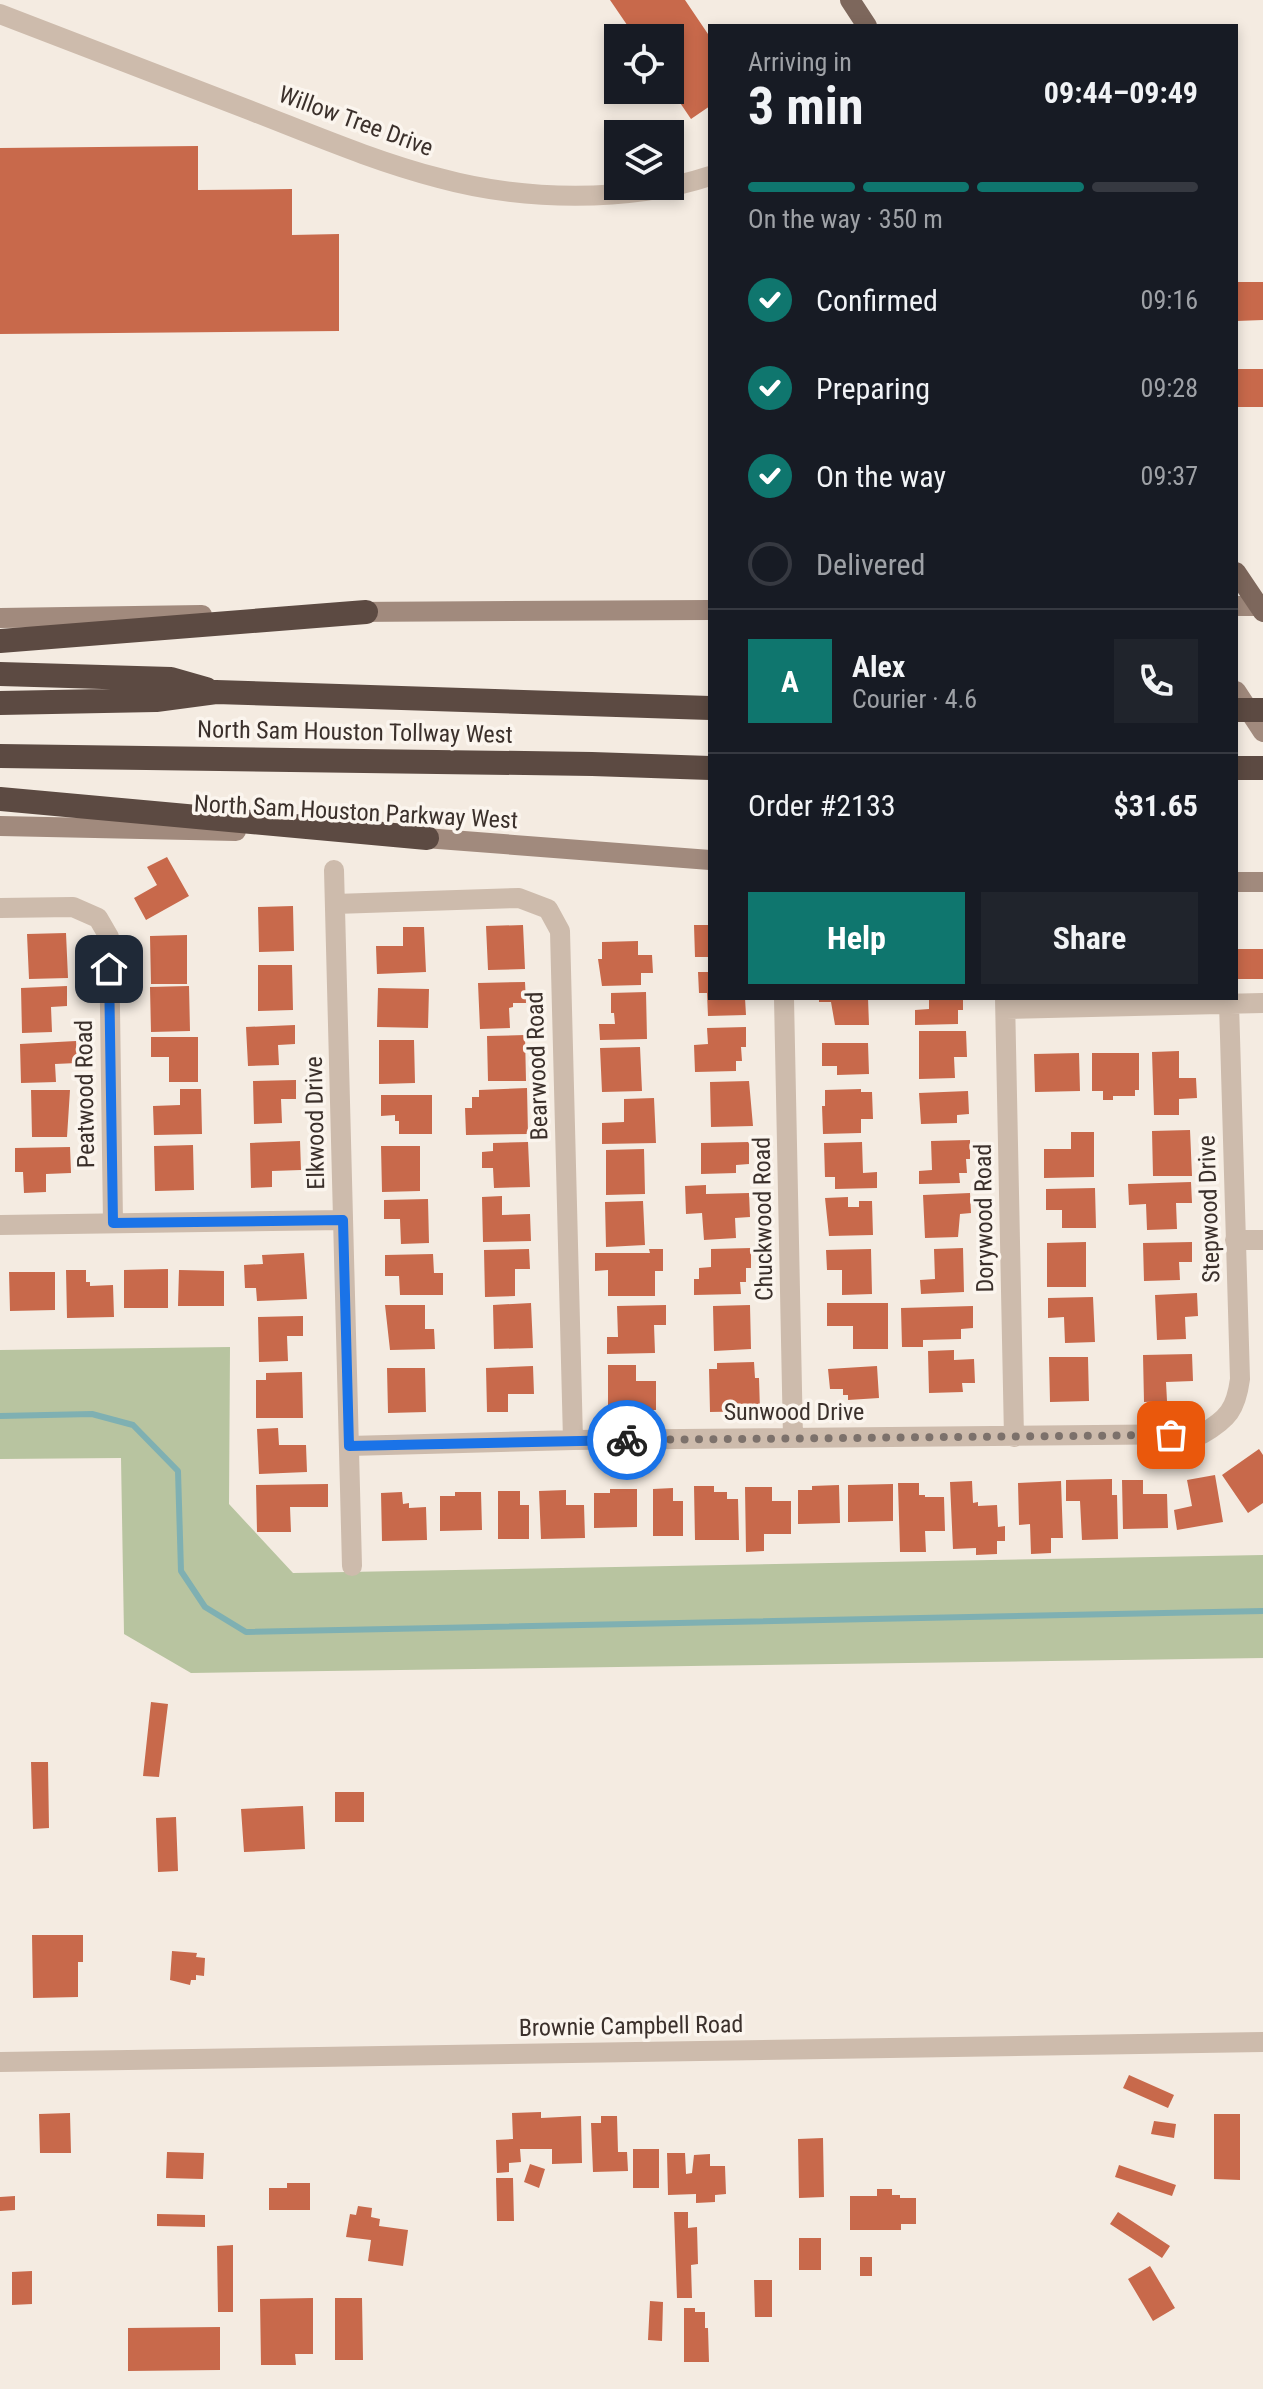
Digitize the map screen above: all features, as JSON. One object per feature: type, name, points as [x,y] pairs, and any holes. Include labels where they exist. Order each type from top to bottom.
[{"type":"highway","points":[[0,641],[366,612]]},
{"type":"highway","name":"North Sam Houston Tollway West","points":[[0,674],[171,679],[216,692]]},
{"type":"highway","name":"North Sam Houston Tollway West","points":[[0,703],[156,700],[216,692],[708,708]]},
{"type":"highway","points":[[1238,710],[1263,710]]},
{"type":"highway","name":"North Sam Houston Tollway West","points":[[0,756],[708,768]]},
{"type":"highway","points":[[1238,768],[1263,768]]},
{"type":"highway","points":[[0,799],[61,802],[427,838]]},
{"type":"main road","points":[[850,0],[866,24]]},
{"type":"main road","points":[[1238,575],[1262,608]]},
{"type":"main road","points":[[1238,606],[1262,608]]},
{"type":"main road","points":[[0,618],[708,610]]},
{"type":"main road","points":[[1238,694],[1263,732]]},
{"type":"main road","name":"North Sam Houston Parkway West","points":[[0,826],[427,838],[708,860]]},
{"type":"main road","points":[[1238,882],[1263,882]]},
{"type":"street","name":"Willow Tree Drive","points":[[0,14],[369,156],[439,178],[474,186],[545,194],[614,195],[678,187],[708,177]]},
{"type":"street","name":"Elkwood Drive","points":[[334,870],[352,1566]]},
{"type":"street","name":"Bearwood Road","points":[[335,904],[519,898],[548,909],[560,931],[573,1440]]},
{"type":"street","name":"Peatwood Road","points":[[0,908],[73,907],[98,918],[109,937],[113,1223]]},
{"type":"street","name":"Chuckwood Road","points":[[784,1000],[793,1438]]},
{"type":"street","name":"Stepwood Drive","points":[[1229,1003],[1240,1379],[1238,1396],[1231,1411]]},
{"type":"street","points":[[1006,1004],[1263,1003]]},
{"type":"street","name":"Dorywood Road","points":[[1006,1004],[1014,1437]]},
{"type":"street","points":[[0,1225],[343,1220]]},
{"type":"street","points":[[1235,1240],[1263,1240]]},
{"type":"street","name":"Sunwood Drive","points":[[349,1446],[573,1440],[1202,1434],[1220,1424],[1231,1411]]},
{"type":"street","name":"Brownie Campbell Road","points":[[0,2062],[1263,2042]]},
{"type":"green space","points":[[230,1347],[229,1504],[293,1573],[1263,1555],[1263,1658],[191,1673],[124,1634],[121,1458],[0,1459],[0,1350]]},
{"type":"building","points":[[610,0],[685,0],[708,34],[708,107],[691,119],[681,104],[684,104],[684,24],[626,24]]},
{"type":"building","points":[[198,146],[198,190],[292,189],[292,235],[339,234],[339,331],[0,334],[0,148]]},
{"type":"building","points":[[1238,282],[1263,282],[1263,320],[1238,321]]},
{"type":"building","points":[[1238,369],[1263,369],[1263,407],[1238,407]]},
{"type":"building","points":[[167,857],[189,896],[146,920],[134,898],[157,885],[147,867]]},
{"type":"building","points":[[293,906],[294,951],[259,952],[258,907]]},
{"type":"building","points":[[523,925],[525,969],[488,970],[486,926]]},
{"type":"building","points":[[694,925],[708,925],[708,957],[695,957]]},
{"type":"building","points":[[403,927],[424,927],[426,972],[377,974],[376,946],[403,946]]},
{"type":"building","points":[[66,933],[68,978],[29,979],[27,934]]},
{"type":"building","points":[[187,935],[187,984],[151,984],[150,936]]},
{"type":"building","points":[[638,941],[638,955],[652,955],[653,973],[641,973],[641,985],[602,986],[598,959],[602,959],[602,942]]},
{"type":"building","points":[[1238,949],[1263,949],[1263,979],[1238,979]]},
{"type":"building","points":[[258,965],[292,965],[293,1010],[258,1011]]},
{"type":"building","points":[[698,972],[708,972],[708,1000],[745,1000],[746,1015],[708,1016],[707,993],[699,993]]},
{"type":"building","points":[[525,982],[526,1003],[513,1003],[513,1007],[509,1008],[510,1028],[480,1029],[478,983]]},
{"type":"building","points":[[67,986],[67,1006],[51,1007],[52,1032],[22,1033],[21,988]]},
{"type":"building","points":[[189,986],[190,1031],[151,1032],[150,987]]},
{"type":"building","points":[[378,988],[429,989],[428,1028],[377,1027]]},
{"type":"building","points":[[646,992],[647,1039],[600,1040],[599,1024],[615,1024],[614,1013],[611,1013],[611,993]]},
{"type":"building","points":[[868,1000],[869,1025],[835,1025],[831,1002],[819,1002]]},
{"type":"building","points":[[929,1000],[963,1000],[963,1010],[958,1010],[958,1024],[915,1025],[915,1010],[929,1009]]},
{"type":"building","points":[[295,1025],[295,1044],[278,1045],[279,1065],[248,1066],[246,1027]]},
{"type":"building","points":[[746,1027],[746,1047],[741,1047],[742,1061],[736,1061],[736,1071],[695,1072],[694,1045],[708,1044],[707,1028]]},
{"type":"building","points":[[919,1031],[966,1031],[967,1057],[954,1057],[955,1078],[919,1079]]},
{"type":"building","points":[[525,1035],[526,1081],[488,1081],[487,1036]]},
{"type":"building","points":[[151,1037],[198,1037],[198,1082],[169,1082],[169,1057],[151,1057]]},
{"type":"building","points":[[379,1040],[414,1040],[415,1083],[379,1084]]},
{"type":"building","points":[[76,1041],[77,1063],[55,1064],[56,1082],[21,1083],[20,1044]]},
{"type":"building","points":[[822,1043],[868,1043],[869,1074],[837,1075],[837,1066],[822,1066]]},
{"type":"building","points":[[640,1047],[642,1091],[602,1092],[600,1048]]},
{"type":"building","points":[[1179,1051],[1179,1078],[1196,1078],[1197,1098],[1179,1099],[1179,1115],[1154,1115],[1152,1052]]},
{"type":"building","points":[[1079,1053],[1080,1091],[1035,1092],[1034,1054]]},
{"type":"building","points":[[1092,1053],[1139,1053],[1139,1090],[1135,1090],[1135,1096],[1113,1096],[1113,1100],[1103,1100],[1103,1091],[1092,1091]]},
{"type":"building","points":[[296,1080],[296,1099],[281,1099],[282,1123],[254,1124],[253,1081]]},
{"type":"building","points":[[749,1081],[753,1126],[711,1127],[710,1082]]},
{"type":"building","points":[[527,1088],[528,1134],[466,1135],[465,1108],[472,1108],[472,1097],[479,1097],[479,1090]]},
{"type":"building","points":[[180,1089],[201,1089],[202,1134],[154,1135],[153,1106],[180,1105]]},
{"type":"building","points":[[861,1089],[861,1092],[872,1092],[873,1119],[861,1119],[861,1133],[823,1134],[825,1090]]},
{"type":"building","points":[[31,1090],[70,1090],[67,1137],[32,1137]]},
{"type":"building","points":[[968,1091],[969,1114],[957,1115],[957,1123],[921,1124],[919,1093]]},
{"type":"building","points":[[381,1095],[432,1095],[432,1134],[399,1134],[399,1121],[395,1121],[395,1115],[381,1116]]},
{"type":"building","points":[[654,1098],[656,1143],[602,1144],[602,1123],[624,1122],[624,1099]]},
{"type":"building","points":[[1190,1130],[1192,1176],[1153,1176],[1152,1131]]},
{"type":"building","points":[[1071,1132],[1094,1132],[1094,1177],[1044,1178],[1044,1149],[1071,1149]]},
{"type":"building","points":[[970,1140],[967,1173],[959,1173],[960,1183],[919,1184],[919,1171],[932,1170],[931,1141]]},
{"type":"building","points":[[300,1141],[301,1170],[272,1171],[272,1187],[251,1188],[250,1143]]},
{"type":"building","points":[[528,1142],[530,1187],[494,1188],[493,1168],[482,1168],[482,1152],[493,1151],[493,1143]]},
{"type":"building","points":[[749,1142],[749,1164],[736,1165],[736,1173],[701,1174],[701,1143]]},
{"type":"building","points":[[862,1142],[863,1173],[877,1172],[877,1188],[835,1189],[835,1177],[825,1177],[824,1143]]},
{"type":"building","points":[[193,1145],[194,1190],[155,1191],[154,1146]]},
{"type":"building","points":[[381,1146],[420,1146],[420,1191],[382,1192]]},
{"type":"building","points":[[70,1147],[71,1173],[46,1174],[46,1192],[24,1193],[23,1172],[15,1172],[15,1148]]},
{"type":"building","points":[[644,1149],[645,1194],[606,1195],[606,1150]]},
{"type":"building","points":[[1191,1182],[1192,1203],[1176,1203],[1177,1229],[1147,1230],[1146,1204],[1129,1205],[1128,1184]]},
{"type":"building","points":[[706,1185],[706,1194],[749,1193],[750,1217],[735,1218],[736,1238],[704,1240],[702,1213],[686,1214],[685,1186]]},
{"type":"building","points":[[1095,1188],[1096,1228],[1062,1228],[1062,1210],[1046,1210],[1046,1189]]},
{"type":"building","points":[[970,1193],[971,1213],[960,1214],[958,1237],[925,1238],[923,1195]]},
{"type":"building","points":[[502,1196],[502,1215],[530,1214],[531,1241],[483,1242],[482,1197]]},
{"type":"building","points":[[848,1197],[848,1207],[859,1207],[859,1201],[872,1201],[873,1235],[829,1236],[825,1198]]},
{"type":"building","points":[[428,1199],[429,1243],[401,1244],[400,1219],[384,1219],[384,1200]]},
{"type":"building","points":[[643,1201],[645,1245],[606,1247],[605,1202]]},
{"type":"building","points":[[1086,1242],[1086,1287],[1047,1287],[1047,1243]]},
{"type":"building","points":[[1192,1242],[1192,1262],[1179,1262],[1180,1280],[1144,1281],[1143,1243]]},
{"type":"building","points":[[751,1248],[751,1268],[746,1268],[746,1282],[740,1282],[741,1294],[694,1295],[694,1279],[699,1279],[699,1268],[711,1267],[711,1249]]},
{"type":"building","points":[[963,1248],[964,1292],[921,1294],[920,1280],[935,1279],[934,1249]]},
{"type":"building","points":[[529,1249],[530,1269],[515,1269],[515,1296],[485,1297],[484,1250]]},
{"type":"building","points":[[649,1249],[663,1249],[663,1271],[655,1271],[655,1296],[608,1296],[608,1270],[595,1271],[595,1253],[650,1253]]},
{"type":"building","points":[[871,1249],[872,1294],[842,1295],[842,1270],[827,1270],[826,1250]]},
{"type":"building","points":[[304,1253],[307,1299],[257,1301],[256,1288],[245,1288],[244,1265],[263,1264],[262,1255]]},
{"type":"building","points":[[433,1254],[434,1273],[443,1273],[443,1295],[400,1295],[399,1276],[385,1276],[385,1255]]},
{"type":"building","points":[[168,1269],[168,1308],[124,1308],[124,1270]]},
{"type":"building","points":[[66,1270],[86,1270],[86,1282],[90,1282],[90,1286],[113,1285],[114,1317],[67,1318]]},
{"type":"building","points":[[179,1270],[224,1271],[224,1306],[178,1306]]},
{"type":"building","points":[[9,1272],[55,1272],[55,1310],[10,1311]]},
{"type":"building","points":[[1197,1293],[1198,1316],[1185,1317],[1186,1339],[1157,1340],[1155,1295]]},
{"type":"building","points":[[1093,1297],[1095,1342],[1065,1343],[1064,1317],[1048,1318],[1048,1298]]},
{"type":"building","points":[[531,1303],[533,1348],[494,1349],[493,1305]]},
{"type":"building","points":[[827,1303],[888,1303],[888,1349],[853,1349],[853,1326],[827,1326]]},
{"type":"building","points":[[385,1305],[425,1305],[425,1329],[434,1329],[435,1349],[390,1350]]},
{"type":"building","points":[[666,1305],[666,1325],[654,1325],[655,1353],[607,1354],[607,1337],[618,1337],[617,1306]]},
{"type":"building","points":[[750,1305],[751,1349],[714,1351],[713,1306]]},
{"type":"building","points":[[973,1306],[973,1328],[961,1329],[961,1339],[923,1340],[923,1347],[902,1347],[901,1308]]},
{"type":"building","points":[[303,1316],[303,1336],[287,1336],[288,1361],[259,1362],[258,1317]]},
{"type":"building","points":[[954,1350],[954,1360],[974,1359],[975,1383],[962,1383],[963,1392],[929,1393],[928,1351]]},
{"type":"building","points":[[1192,1354],[1193,1381],[1166,1382],[1167,1401],[1144,1402],[1143,1355]]},
{"type":"building","points":[[1049,1357],[1088,1357],[1089,1401],[1050,1402]]},
{"type":"building","points":[[754,1362],[755,1378],[759,1378],[760,1411],[710,1412],[709,1369],[717,1369],[717,1363]]},
{"type":"building","points":[[608,1365],[636,1365],[636,1381],[656,1381],[656,1410],[608,1410]]},
{"type":"building","points":[[533,1366],[534,1394],[508,1394],[508,1412],[487,1412],[486,1368]]},
{"type":"building","points":[[877,1366],[879,1398],[848,1400],[848,1395],[843,1395],[843,1389],[830,1389],[828,1369]]},
{"type":"building","points":[[387,1368],[425,1368],[426,1412],[388,1413]]},
{"type":"building","points":[[302,1372],[303,1418],[256,1418],[256,1380],[266,1380],[266,1373]]},
{"type":"building","points":[[278,1428],[279,1445],[306,1445],[307,1472],[259,1474],[257,1429]]},
{"type":"building","points":[[1259,1449],[1263,1455],[1263,1503],[1248,1513],[1222,1475]]},
{"type":"building","points":[[1215,1475],[1223,1522],[1177,1530],[1174,1510],[1192,1506],[1187,1480]]},
{"type":"building","points":[[1112,1479],[1112,1495],[1117,1495],[1118,1539],[1082,1540],[1080,1501],[1066,1501],[1066,1480]]},
{"type":"building","points":[[1122,1480],[1143,1480],[1143,1494],[1167,1494],[1168,1528],[1123,1529]]},
{"type":"building","points":[[972,1481],[973,1503],[978,1502],[978,1506],[997,1505],[998,1527],[1005,1526],[1005,1541],[997,1541],[997,1554],[976,1555],[976,1548],[953,1549],[950,1482]]},
{"type":"building","points":[[1061,1481],[1063,1538],[1051,1538],[1051,1553],[1031,1554],[1030,1524],[1019,1525],[1018,1483]]},
{"type":"building","points":[[898,1483],[919,1483],[919,1495],[944,1497],[945,1531],[925,1531],[926,1552],[900,1552]]},
{"type":"building","points":[[328,1484],[328,1507],[290,1507],[291,1532],[257,1532],[256,1485]]},
{"type":"building","points":[[893,1484],[893,1521],[848,1522],[848,1485]]},
{"type":"building","points":[[839,1485],[840,1523],[798,1524],[798,1490]]},
{"type":"building","points":[[694,1486],[714,1486],[714,1492],[727,1492],[727,1499],[738,1499],[739,1540],[695,1540]]},
{"type":"building","points":[[745,1487],[772,1487],[772,1501],[791,1501],[791,1534],[764,1534],[764,1551],[746,1552]]},
{"type":"building","points":[[673,1488],[673,1501],[683,1501],[683,1536],[653,1536],[653,1489]]},
{"type":"building","points":[[610,1489],[637,1489],[637,1527],[594,1528],[594,1493],[610,1493]]},
{"type":"building","points":[[566,1490],[566,1505],[584,1505],[585,1538],[541,1539],[539,1491]]},
{"type":"building","points":[[498,1491],[520,1491],[520,1505],[529,1505],[529,1539],[498,1539]]},
{"type":"building","points":[[402,1492],[403,1504],[409,1503],[409,1508],[426,1507],[427,1540],[382,1541],[381,1493]]},
{"type":"building","points":[[455,1492],[481,1492],[482,1530],[440,1531],[440,1496],[455,1496]]},
{"type":"building","points":[[151,1702],[168,1704],[159,1777],[143,1776]]},
{"type":"building","points":[[31,1762],[48,1762],[49,1828],[33,1829]]},
{"type":"building","points":[[335,1792],[364,1792],[364,1822],[335,1822]]},
{"type":"building","points":[[303,1806],[305,1849],[244,1852],[241,1809]]},
{"type":"building","points":[[176,1817],[178,1871],[158,1872],[156,1818]]},
{"type":"building","points":[[32,1935],[83,1935],[83,1962],[78,1962],[78,1997],[33,1998]]},
{"type":"building","points":[[172,1951],[197,1953],[196,1957],[205,1958],[204,1976],[196,1975],[196,1980],[191,1980],[190,1985],[170,1980]]},
{"type":"building","points":[[1129,2075],[1174,2095],[1168,2108],[1123,2088]]},
{"type":"building","points":[[541,2112],[541,2118],[581,2116],[582,2163],[552,2164],[552,2149],[520,2149],[521,2162],[509,2163],[509,2172],[497,2173],[496,2140],[513,2139],[512,2113]]},
{"type":"building","points":[[70,2113],[71,2153],[40,2153],[39,2114]]},
{"type":"building","points":[[1214,2114],[1240,2114],[1240,2180],[1214,2179]]},
{"type":"building","points":[[601,2116],[617,2116],[618,2152],[627,2152],[628,2171],[593,2172],[591,2123],[601,2123]]},
{"type":"building","points":[[1154,2121],[1176,2124],[1174,2138],[1151,2134]]},
{"type":"building","points":[[823,2138],[824,2197],[799,2198],[798,2139]]},
{"type":"building","points":[[633,2149],[659,2149],[659,2188],[633,2188]]},
{"type":"building","points":[[167,2152],[204,2153],[203,2179],[166,2178]]},
{"type":"building","points":[[667,2153],[685,2153],[686,2174],[692,2173],[694,2155],[710,2154],[710,2166],[725,2166],[726,2194],[715,2195],[715,2202],[696,2203],[696,2194],[668,2195]]},
{"type":"building","points":[[530,2164],[545,2169],[539,2188],[524,2182]]},
{"type":"building","points":[[1119,2165],[1176,2185],[1172,2196],[1115,2177]]},
{"type":"building","points":[[496,2178],[513,2178],[514,2221],[497,2221]]},
{"type":"building","points":[[287,2183],[310,2183],[310,2210],[269,2210],[269,2188],[287,2188]]},
{"type":"building","points":[[877,2189],[892,2189],[892,2195],[900,2195],[900,2198],[916,2198],[916,2224],[901,2224],[901,2230],[850,2230],[850,2196],[877,2196]]},
{"type":"building","points":[[15,2196],[15,2210],[0,2211],[0,2197]]},
{"type":"building","points":[[358,2206],[372,2208],[371,2217],[380,2219],[379,2226],[408,2230],[403,2266],[368,2261],[371,2240],[346,2237],[350,2214],[356,2215]]},
{"type":"building","points":[[674,2212],[688,2212],[688,2228],[697,2227],[698,2264],[691,2265],[692,2298],[677,2298]]},
{"type":"building","points":[[1118,2212],[1170,2246],[1162,2258],[1110,2224]]},
{"type":"building","points":[[157,2214],[205,2215],[205,2227],[157,2226]]},
{"type":"building","points":[[799,2238],[821,2238],[821,2270],[799,2270]]},
{"type":"building","points":[[233,2245],[233,2312],[218,2312],[217,2246]]},
{"type":"building","points":[[860,2257],[872,2257],[872,2276],[860,2276]]},
{"type":"building","points":[[1150,2266],[1175,2308],[1153,2321],[1128,2279]]},
{"type":"building","points":[[32,2271],[32,2304],[12,2305],[12,2272]]},
{"type":"building","points":[[754,2280],[772,2280],[772,2317],[755,2317]]},
{"type":"building","points":[[313,2298],[313,2354],[295,2354],[296,2365],[261,2365],[260,2299]]},
{"type":"building","points":[[335,2298],[362,2298],[363,2360],[335,2360]]},
{"type":"building","points":[[650,2301],[663,2302],[662,2341],[648,2340]]},
{"type":"building","points":[[684,2308],[705,2312],[709,2362],[684,2362]]},
{"type":"building","points":[[220,2327],[220,2370],[128,2371],[128,2328]]},
{"type":"waterway","points":[[0,1416],[92,1414],[133,1425],[178,1471],[181,1571],[205,1607],[246,1632],[1263,1611]]},
{"type":"way so far","points":[[627,1440],[1171,1435]]},
{"type":"route","points":[[109,969],[113,1223],[343,1220],[349,1446],[627,1440]]}]
